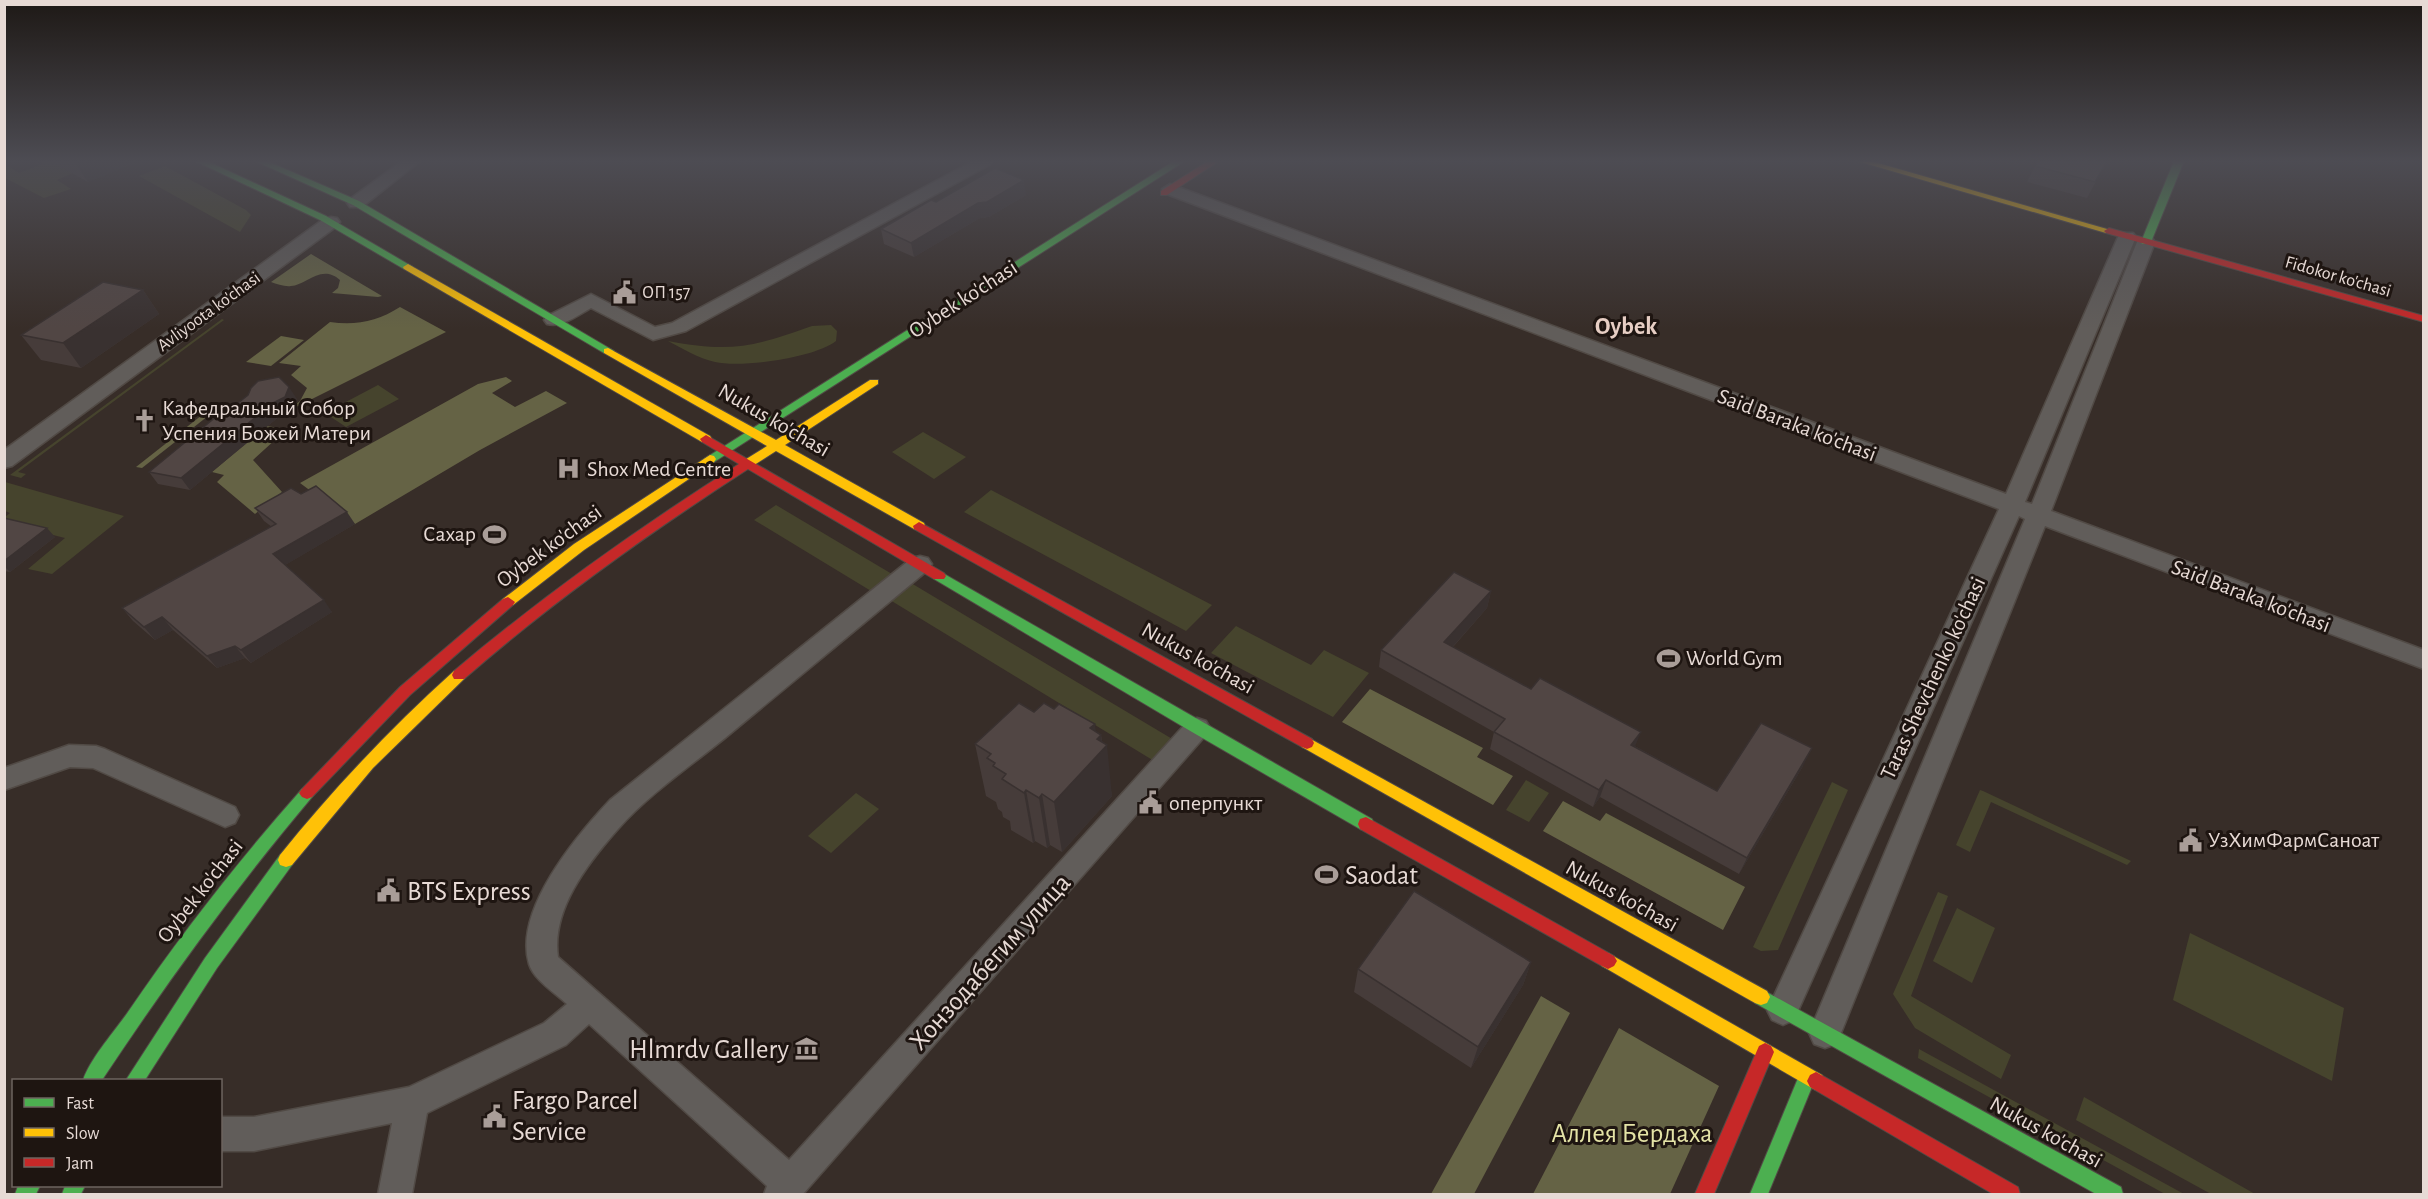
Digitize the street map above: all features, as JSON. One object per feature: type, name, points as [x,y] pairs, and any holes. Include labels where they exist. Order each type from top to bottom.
[{"type":"main road","points":[[320,217],[920,564],[1197,728],[1767,1047],[2011,1194]]},
{"type":"main road","name":"Avliyoota ko'chasi","points":[[327,220],[331,217]]},
{"type":"main road","name":"Nukus ko'chasi","points":[[379,217],[554,320],[1823,1039],[2114,1194]]},
{"type":"main road","name":"Oybek ko'chasi","points":[[93,1079],[146,998],[216,902],[287,815],[396,699],[461,640],[526,587],[634,510],[724,450],[1092,217]]},
{"type":"main road","name":"Fidokor ko'chasi","points":[[2080,217],[2424,309]]},
{"type":"main road","name":"Fidokor ko'chasi","points":[[2086,217],[2424,319]]},
{"type":"main road","name":"Taras Shevchenko ko'chasi","points":[[2138,232],[2147,217]]},
{"type":"main road","name":"Oybek ko'chasi","points":[[136,1079],[186,998],[249,907],[317,821],[385,745],[447,685],[533,613],[748,464],[889,372]]},
{"type":"main road","points":[[1704,1194],[1767,1047]]},
{"type":"main road","points":[[1759,1194],[1809,1072]]},
{"type":"street","points":[[554,320],[591,300],[653,334],[679,327],[882,217]]},
{"type":"street","name":"Said Baraka ko'chasi","points":[[1244,217],[2424,660]]},
{"type":"street","name":"Avliyoota ko'chasi","points":[[4,449],[327,220]]},
{"type":"street","name":"Avliyoota ko'chasi","points":[[4,461],[327,220]]},
{"type":"street","name":"Taras Shevchenko ko'chasi","points":[[1781,1015],[2138,232]]},
{"type":"street","name":"Taras Shevchenko ko'chasi","points":[[1823,1039],[2038,516],[2138,232]]},
{"type":"street","points":[[785,1189],[544,964],[540,953],[540,941],[544,926],[563,884],[600,828],[620,808],[920,564]]},
{"type":"street","name":"Хонзодабегим улица","points":[[785,1189],[1197,728]]},
{"type":"street","points":[[4,779],[69,756],[96,757],[225,815]]},
{"type":"street","points":[[222,1134],[254,1134],[412,1103],[555,1034],[589,1005]]},
{"type":"street","points":[[395,1194],[412,1103]]},
{"type":"shaded area","points":[[213,217],[250,217],[240,232]]},
{"type":"shaded area","points":[[222,319],[224,320],[18,472],[26,474],[21,478],[10,475]]},
{"type":"shaded area","points":[[831,325],[837,331],[836,341],[826,347],[795,357],[742,364],[715,362],[697,356],[668,341],[709,347],[742,346],[812,326]]},
{"type":"shaded area","points":[[378,385],[399,399],[346,427],[325,413]]},
{"type":"shaded area","points":[[923,432],[966,457],[934,479],[892,452]]},
{"type":"shaded area","points":[[5,482],[124,516],[52,574],[28,569],[65,538],[5,523],[5,517],[10,513],[5,511]]},
{"type":"shaded area","points":[[991,490],[1212,605],[1186,631],[964,512]]},
{"type":"shaded area","points":[[776,505],[897,577],[876,594],[754,520]]},
{"type":"shaded area","points":[[911,583],[1179,743],[1159,764],[890,600]]},
{"type":"shaded area","points":[[1236,626],[1311,665],[1324,650],[1369,673],[1333,717],[1211,653]]},
{"type":"shaded area","points":[[1526,780],[1549,793],[1529,822],[1506,810]]},
{"type":"shaded area","points":[[1832,782],[1848,790],[1778,950],[1761,951],[1753,947]]},
{"type":"shaded area","points":[[1980,790],[2131,861],[2127,865],[1991,802],[1970,852],[1956,845]]},
{"type":"shaded area","points":[[856,793],[879,809],[831,853],[808,836]]},
{"type":"shaded area","points":[[1938,892],[1948,896],[1911,996],[2011,1055],[2001,1079],[1915,1028],[1893,994]]},
{"type":"shaded area","points":[[1957,908],[1995,928],[1972,983],[1933,961]]},
{"type":"shaded area","points":[[2190,933],[2344,1008],[2332,1081],[2173,1000]]},
{"type":"shaded area","points":[[1919,1049],[2184,1194],[2165,1194],[1918,1058]]},
{"type":"shaded area","points":[[2084,1097],[2255,1194],[2211,1194],[2076,1120]]},
{"type":"green space","points":[[311,254],[382,296],[332,293],[338,288],[340,280],[333,275],[326,274],[320,274],[291,286],[271,282]]},
{"type":"green space","points":[[400,307],[446,332],[294,406],[300,401],[307,388],[291,375],[301,366],[279,363],[330,322],[366,321],[383,316]]},
{"type":"green space","points":[[281,336],[304,340],[271,366],[246,362]]},
{"type":"green space","points":[[506,377],[512,381],[492,393],[515,407],[546,391],[567,403],[480,450],[355,524],[300,483],[478,384]]},
{"type":"green space","points":[[202,415],[208,416],[142,468],[136,467]]},
{"type":"green space","points":[[266,426],[287,429],[253,460],[282,492],[255,514],[217,482],[224,475],[212,472]]},
{"type":"green space","points":[[1370,689],[1483,748],[1477,757],[1513,776],[1493,805],[1342,722]]},
{"type":"green space","points":[[1563,801],[1600,821],[1606,813],[1745,887],[1723,930],[1543,831]]},
{"type":"green space","points":[[1541,996],[1570,1013],[1474,1194],[1431,1194]]},
{"type":"green space","name":"Аллея Бердаха","points":[[1619,1028],[1719,1086],[1670,1194],[1533,1194]]},
{"type":"building","points":[[902,217],[955,217],[911,243],[881,229]]},
{"type":"building","points":[[103,282],[143,290],[63,343],[21,335]]},
{"type":"building","points":[[279,377],[289,387],[285,397],[273,403],[181,478],[149,472],[234,402],[238,403],[248,395],[258,381]]},
{"type":"building","points":[[316,486],[347,512],[273,554],[324,600],[241,650],[235,646],[207,656],[162,617],[144,627],[122,608],[276,524],[255,508],[291,488],[301,494]]},
{"type":"building","points":[[4,518],[47,528],[4,561]]},
{"type":"building","points":[[1454,572],[1491,591],[1444,642],[1531,689],[1540,678],[1641,732],[1631,745],[1717,791],[1761,723],[1812,748],[1747,858],[1606,780],[1599,790],[1494,732],[1505,719],[1381,650]]},
{"type":"building","points":[[1019,703],[1034,712],[1044,703],[1054,709],[1059,704],[1095,724],[1090,728],[1101,735],[1097,739],[1107,745],[1054,802],[1042,794],[1039,798],[1026,790],[1024,793],[1002,779],[1006,774],[993,766],[995,763],[987,758],[991,754],[975,744]]},
{"type":"building","points":[[1414,891],[1531,962],[1478,1047],[1358,969]]},
{"type":"traffic: fast","points":[[321,217],[408,267]]},
{"type":"traffic: fast","points":[[380,217],[608,351]]},
{"type":"traffic: fast","points":[[710,459],[1092,217]]},
{"type":"traffic: fast","points":[[2146,242],[2156,217]]},
{"type":"traffic: fast","points":[[939,576],[1197,728],[1366,824]]},
{"type":"traffic: fast","points":[[93,1079],[194,933],[277,827],[307,793]]},
{"type":"traffic: fast","points":[[136,1079],[211,963],[286,860]]},
{"type":"traffic: fast","points":[[1761,997],[2114,1194]]},
{"type":"traffic: fast","points":[[1759,1194],[1807,1077]]},
{"type":"traffic: fast","points":[[24,1194],[29,1187]]},
{"type":"traffic: fast","points":[[71,1194],[74,1187]]},
{"type":"traffic: slow","points":[[2059,217],[2109,231]]},
{"type":"traffic: slow","points":[[408,267],[706,439]]},
{"type":"traffic: slow","points":[[608,351],[919,526]]},
{"type":"traffic: slow","points":[[747,464],[874,382]]},
{"type":"traffic: slow","points":[[508,602],[579,547],[710,459]]},
{"type":"traffic: slow","points":[[286,860],[368,763],[459,675]]},
{"type":"traffic: slow","points":[[1307,743],[1761,997]]},
{"type":"traffic: slow","points":[[1608,961],[1816,1081]]},
{"type":"traffic: jam","points":[[2109,231],[2424,319]]},
{"type":"traffic: jam","points":[[706,439],[939,576]]},
{"type":"traffic: jam","points":[[459,675],[563,590],[672,513],[747,464]]},
{"type":"traffic: jam","points":[[919,526],[1307,743]]},
{"type":"traffic: jam","points":[[307,793],[405,691],[508,602]]},
{"type":"traffic: jam","points":[[1366,824],[1608,961]]},
{"type":"traffic: jam","points":[[1704,1194],[1765,1052]]},
{"type":"traffic: jam","points":[[1816,1081],[2011,1194]]},
{"type":"place","name":"ОП 157","points":[[624,293]]},
{"type":"place","name":"Кафедральный Собор Успения Божeй Матери","points":[[144,421]]},
{"type":"place","name":"Shox Med Centre","points":[[569,469]]},
{"type":"place","name":"Сахар","points":[[494,534]]},
{"type":"place","name":"World Gym","points":[[1668,658]]},
{"type":"place","name":"оперпункт","points":[[1151,803]]},
{"type":"place","name":"УзХимФармСаноат","points":[[2190,840]]},
{"type":"place","name":"Saodat","points":[[1327,875]]},
{"type":"place","name":"BTS Express","points":[[389,891]]},
{"type":"place","name":"Hlmrdv Gallery","points":[[807,1049]]},
{"type":"place","name":"Fargo Parcel Service","points":[[494,1116]]},
{"type":"district","name":"Oybek","points":[[1626,327]]}]
